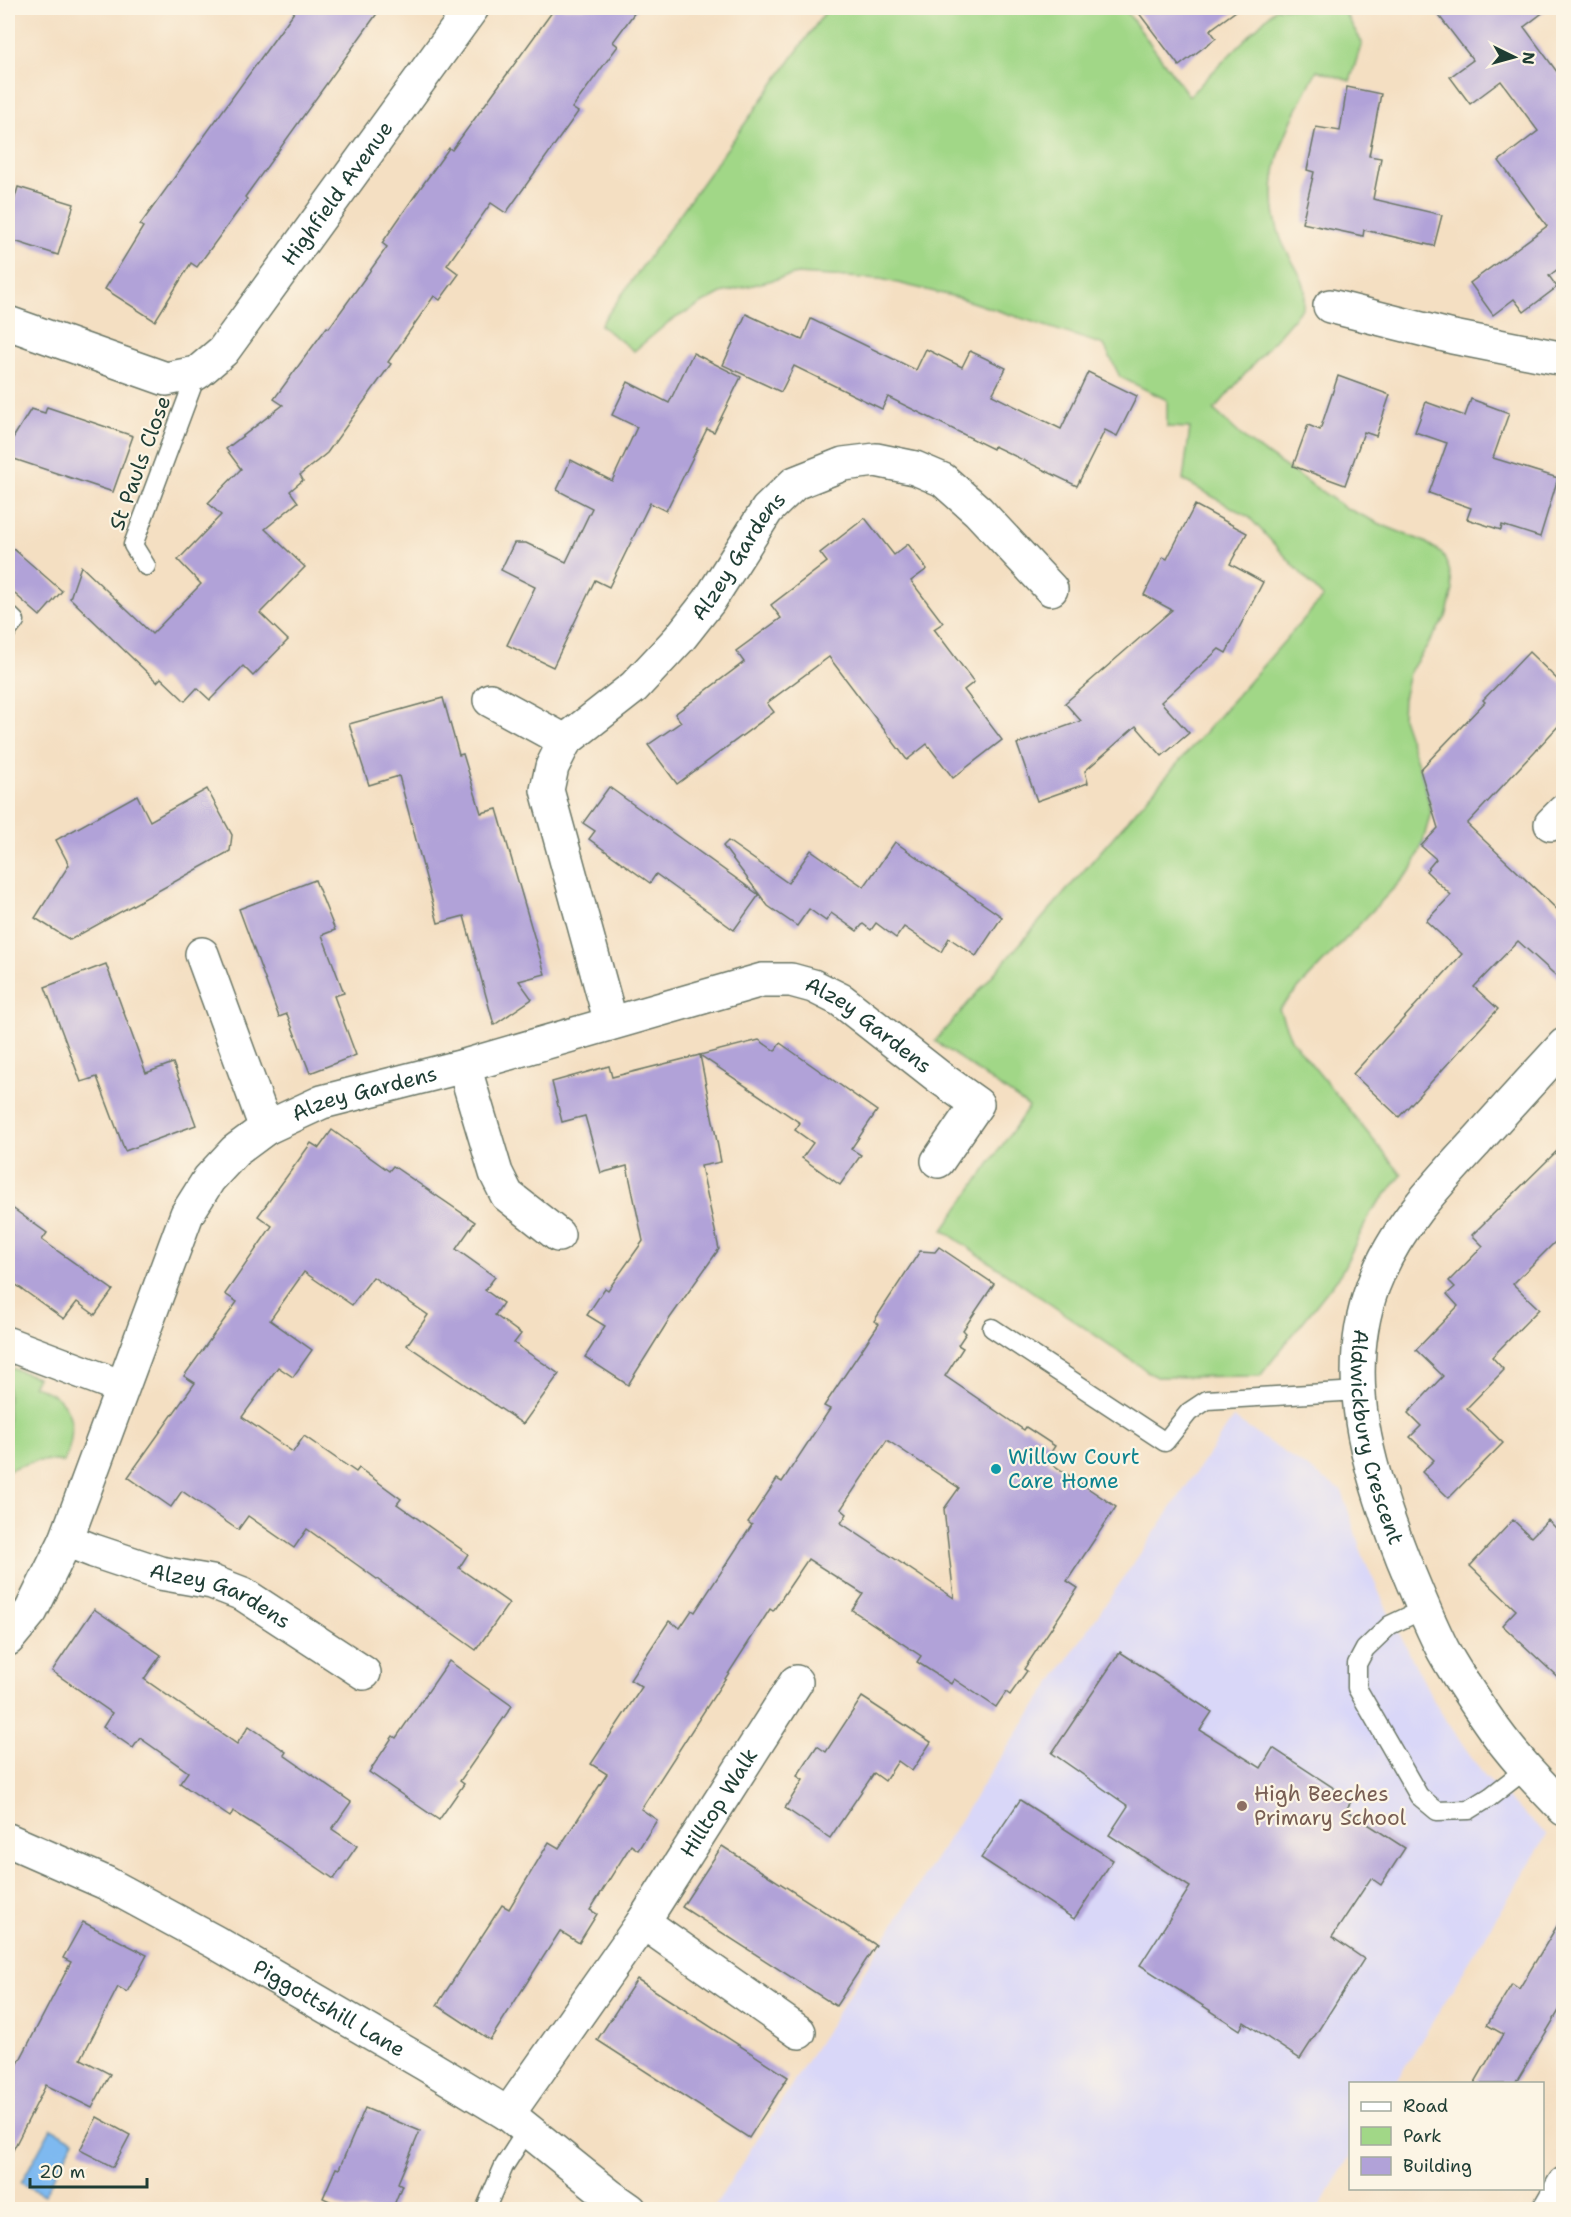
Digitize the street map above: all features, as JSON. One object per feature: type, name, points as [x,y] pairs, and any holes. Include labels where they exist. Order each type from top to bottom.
[{"type":"street","name":"Highfield Avenue","points":[[197,373],[223,351],[472,8]]},
{"type":"street","points":[[1330,306],[1453,338],[1563,359]]},
{"type":"street","points":[[8,323],[166,379],[197,373]]},
{"type":"street","name":"Alzey Gardens","points":[[611,1023],[547,790],[552,767],[566,741],[634,687],[679,639],[709,601],[766,510],[795,483],[843,464],[876,460],[915,468],[943,480],[978,511],[1051,589]]},
{"type":"street","points":[[490,700],[566,741]]},
{"type":"street","name":"Alzey Gardens","points":[[202,954],[266,1128]]},
{"type":"street","name":"Alzey Gardens","points":[[8,1639],[31,1611],[66,1540],[91,1478],[122,1387],[187,1214],[209,1179],[229,1158],[266,1128],[322,1102],[464,1066],[762,980],[791,980],[813,986],[841,1000],[977,1104],[938,1161]]},
{"type":"street","name":"Aldwickbury Crescent","points":[[1563,1045],[1425,1197],[1394,1242],[1373,1286],[1360,1337],[1358,1391],[1366,1447],[1384,1510],[1424,1609],[1444,1651],[1488,1720],[1526,1769],[1563,1809]]},
{"type":"street","name":"Alzey Gardens","points":[[464,1066],[496,1173],[507,1195],[558,1235]]},
{"type":"street","points":[[8,1344],[122,1387]]},
{"type":"street","name":"Alzey Gardens","points":[[66,1540],[160,1574],[212,1582],[243,1594],[364,1673]]},
{"type":"street","name":"Hilltop Walk","points":[[518,2122],[796,1682]]},
{"type":"street","name":"Piggottshill Lane","points":[[8,1840],[106,1883],[215,1942],[518,2122],[630,2210]]},
{"type":"street","points":[[643,1922],[799,2032]]},
{"type":"street","points":[[1550,2210],[1563,2184]]},
{"type":"lane","name":"St Pauls Close","points":[[146,566],[133,545],[197,373]]},
{"type":"lane","points":[[8,614],[15,621],[8,630]]},
{"type":"lane","points":[[992,1328],[1165,1442],[1189,1412],[1207,1400],[1358,1391]]},
{"type":"lane","points":[[1424,1609],[1390,1625],[1365,1649],[1358,1664],[1357,1688],[1419,1796],[1437,1811],[1469,1810],[1526,1769]]},
{"type":"lane","points":[[485,2210],[504,2166],[518,2122]]},
{"type":"shaded area","name":"High Beeches Primary School","points":[[1233,1418],[1342,1491],[1362,1554],[1387,1610],[1436,1705],[1485,1777],[1547,1835],[1396,2082],[1349,2082],[1349,2158],[1318,2209],[712,2210],[992,1770]]},
{"type":"green space","points":[[828,8],[1124,8],[1189,96],[1276,8],[1342,8],[1362,42],[1350,81],[1317,70],[1287,131],[1275,172],[1273,194],[1275,216],[1281,239],[1303,282],[1305,293],[1303,307],[1214,410],[1246,440],[1346,508],[1425,542],[1442,553],[1449,569],[1453,590],[1446,617],[1409,673],[1403,699],[1402,718],[1423,779],[1431,812],[1422,845],[1412,869],[1279,1009],[1291,1039],[1402,1175],[1371,1212],[1340,1275],[1260,1376],[1156,1377],[943,1230],[1029,1107],[935,1041],[1323,597],[1249,517],[1183,480],[1190,428],[1167,427],[1167,400],[1120,377],[1104,345],[956,297],[881,279],[797,274],[721,293],[670,321],[634,351],[600,325]]},
{"type":"green space","points":[[8,1367],[37,1377],[33,1385],[54,1395],[65,1406],[72,1429],[70,1446],[64,1462],[48,1460],[8,1470]]},
{"type":"water","points":[[51,2128],[74,2140],[44,2195],[21,2183]]},
{"type":"building","points":[[297,8],[381,8],[197,267],[191,263],[155,321],[105,289],[143,227],[140,225]]},
{"type":"building","points":[[555,8],[638,8],[613,42],[618,46],[572,108],[578,112],[506,213],[491,203],[447,265],[459,274],[440,300],[434,296],[388,362],[391,364],[327,453],[300,475],[303,480],[290,491],[298,502],[265,529],[305,567],[260,613],[288,640],[253,676],[243,666],[210,700],[197,688],[185,701],[161,678],[157,682],[70,598],[81,566],[152,634],[201,584],[178,560],[221,515],[208,503],[241,469],[226,449],[283,405],[274,399],[387,247],[382,243],[449,148],[452,150]]},
{"type":"building","points":[[1135,8],[1240,8],[1210,30],[1216,38],[1179,66]]},
{"type":"building","points":[[1433,8],[1549,8],[1524,27],[1563,80],[1563,265],[1549,276],[1557,287],[1524,312],[1514,299],[1493,315],[1470,283],[1547,226],[1499,161],[1538,131],[1501,81],[1470,104],[1450,77],[1473,60]]},
{"type":"building","points":[[1347,87],[1381,94],[1369,156],[1381,158],[1373,199],[1442,215],[1434,246],[1364,230],[1363,236],[1302,223],[1314,172],[1307,170],[1316,127],[1340,131]]},
{"type":"building","points":[[18,187],[74,204],[58,255],[8,239],[8,222]]},
{"type":"building","points":[[746,314],[802,340],[811,319],[916,370],[926,349],[962,367],[970,351],[1006,368],[992,395],[1061,429],[1088,372],[1137,396],[1117,436],[1105,430],[1077,486],[994,446],[993,449],[888,397],[882,409],[794,366],[781,392],[723,365]]},
{"type":"building","points":[[693,353],[741,377],[714,432],[707,429],[666,511],[650,503],[609,587],[595,580],[553,667],[507,645],[535,587],[501,570],[514,543],[526,543],[566,562],[592,508],[557,490],[571,460],[612,481],[637,427],[612,415],[628,382],[669,403]]},
{"type":"building","points":[[1338,376],[1390,395],[1376,436],[1364,432],[1345,485],[1293,466],[1308,425],[1320,430]]},
{"type":"building","points":[[1471,399],[1509,413],[1493,458],[1558,478],[1540,537],[1502,525],[1501,530],[1467,519],[1471,508],[1429,493],[1447,443],[1415,432],[1426,402],[1465,416]]},
{"type":"building","points":[[47,407],[133,436],[113,492],[8,457],[8,446],[31,409],[45,413]]},
{"type":"building","points":[[1195,505],[1247,533],[1230,564],[1263,582],[1226,653],[1219,649],[1161,702],[1189,733],[1162,756],[1136,726],[1085,771],[1088,783],[1037,801],[1017,744],[1081,721],[1065,703],[1172,610],[1144,595],[1163,557],[1167,559]]},
{"type":"building","points":[[865,518],[894,555],[908,544],[927,569],[911,581],[943,623],[934,629],[974,682],[964,690],[1002,740],[953,778],[927,744],[907,760],[829,657],[767,703],[774,712],[677,784],[648,745],[681,722],[675,714],[744,662],[736,651],[781,618],[771,605],[827,562],[820,553]]},
{"type":"building","points":[[8,544],[62,591],[40,616],[8,588]]},
{"type":"building","points":[[1529,652],[1563,685],[1563,721],[1467,824],[1563,915],[1563,982],[1518,941],[1474,987],[1498,1009],[1399,1117],[1353,1074],[1462,954],[1426,921],[1451,895],[1426,871],[1436,859],[1421,846],[1438,828],[1420,770]]},
{"type":"building","points":[[443,698],[459,755],[463,754],[481,813],[497,809],[545,974],[519,981],[532,999],[494,1025],[464,916],[438,923],[399,776],[369,785],[349,724]]},
{"type":"building","points":[[609,787],[759,895],[734,930],[656,874],[650,883],[589,839],[595,831],[583,823]]},
{"type":"building","points":[[207,789],[232,835],[230,851],[70,940],[35,918],[69,865],[56,840],[137,795],[150,821]]},
{"type":"building","points":[[728,841],[788,883],[811,850],[864,887],[895,842],[1002,917],[976,956],[949,938],[941,952],[904,927],[896,938],[876,923],[871,930],[863,924],[857,931],[831,913],[826,921],[809,909],[797,926],[768,906],[723,846]]},
{"type":"building","points":[[315,880],[335,930],[322,935],[344,993],[334,996],[356,1055],[310,1073],[287,1014],[279,1017],[239,909]]},
{"type":"building","points":[[106,964],[146,1073],[173,1063],[196,1125],[125,1151],[97,1077],[81,1082],[45,987]]},
{"type":"building","points":[[759,1040],[775,1051],[780,1043],[877,1111],[851,1149],[861,1155],[840,1185],[802,1158],[813,1143],[795,1130],[800,1123],[700,1055]]},
{"type":"building","points":[[700,1055],[721,1162],[701,1166],[719,1249],[670,1318],[628,1385],[585,1357],[605,1326],[587,1315],[605,1288],[608,1290],[643,1241],[627,1166],[601,1173],[585,1116],[562,1122],[552,1082],[609,1066],[612,1077]]},
{"type":"building","points":[[332,1130],[389,1171],[393,1166],[475,1222],[456,1249],[495,1277],[485,1290],[503,1303],[495,1315],[521,1334],[514,1343],[559,1374],[523,1424],[407,1345],[428,1315],[373,1277],[352,1305],[304,1272],[270,1320],[312,1350],[293,1377],[278,1367],[242,1417],[293,1452],[304,1436],[356,1472],[359,1468],[401,1499],[397,1504],[468,1554],[459,1568],[509,1603],[476,1650],[307,1529],[294,1548],[248,1516],[238,1530],[182,1491],[171,1507],[128,1477],[195,1383],[184,1376],[237,1302],[225,1294],[272,1226],[258,1216],[311,1143],[319,1148]]},
{"type":"building","points":[[1563,1145],[1563,1234],[1513,1284],[1539,1309],[1492,1357],[1504,1370],[1467,1408],[1503,1443],[1449,1498],[1422,1472],[1434,1460],[1410,1437],[1421,1426],[1408,1413],[1443,1376],[1416,1350],[1458,1306],[1447,1294],[1455,1287],[1449,1281],[1483,1246],[1472,1235]]},
{"type":"building","points":[[8,1205],[47,1233],[42,1240],[113,1290],[95,1315],[77,1302],[64,1319],[12,1282],[8,1288]]},
{"type":"building","name":"Willow Court Care Home","points":[[939,1247],[994,1284],[963,1330],[966,1333],[958,1345],[963,1348],[945,1376],[1024,1430],[1026,1427],[1055,1446],[1046,1460],[1116,1507],[1067,1581],[1078,1588],[1024,1669],[1027,1671],[1010,1695],[1006,1692],[996,1707],[954,1679],[951,1684],[917,1662],[921,1656],[852,1610],[863,1594],[808,1559],[773,1611],[770,1609],[641,1809],[657,1820],[638,1850],[631,1845],[590,1910],[597,1914],[579,1943],[560,1931],[490,2040],[437,2005],[502,1905],[509,1909],[549,1842],[559,1848],[607,1774],[591,1764],[642,1687],[630,1680],[669,1621],[680,1628],[692,1610],[695,1612],[752,1525],[748,1522],[777,1479],[782,1482],[830,1409],[824,1406],[879,1324],[874,1321],[920,1251],[935,1252]],"holes":[[[887,1440],[959,1488],[944,1509],[954,1598],[841,1523],[847,1514],[841,1509]]]},
{"type":"building","points":[[1513,1520],[1531,1537],[1548,1520],[1563,1535],[1563,1682],[1502,1625],[1516,1610],[1470,1566]]},
{"type":"building","points":[[94,1609],[161,1655],[144,1679],[237,1744],[249,1726],[286,1752],[284,1755],[351,1802],[332,1829],[357,1846],[334,1879],[233,1811],[230,1817],[180,1783],[188,1772],[140,1738],[133,1748],[103,1727],[112,1713],[52,1671]]},
{"type":"building","points":[[1120,1652],[1212,1712],[1200,1730],[1261,1768],[1273,1748],[1352,1800],[1346,1810],[1405,1848],[1381,1885],[1371,1878],[1332,1937],[1364,1959],[1300,2059],[1244,2022],[1240,2030],[1140,1965],[1190,1887],[1109,1835],[1128,1806],[1052,1753]]},
{"type":"building","points":[[449,1661],[512,1706],[460,1781],[464,1784],[439,1820],[369,1772],[393,1736],[396,1738]]},
{"type":"building","points":[[862,1697],[931,1742],[912,1771],[898,1761],[885,1781],[874,1773],[830,1838],[785,1808],[803,1780],[797,1776],[817,1746],[826,1752]]},
{"type":"building","points":[[1020,1800],[1113,1860],[1074,1919],[981,1858]]},
{"type":"building","points":[[722,1846],[876,1945],[836,2006],[682,1907]]},
{"type":"building","points":[[1563,1916],[1563,2004],[1516,2082],[1475,2082],[1503,2034],[1487,2025],[1512,1984],[1519,1989]]},
{"type":"building","points":[[83,1922],[147,1955],[127,1992],[118,1987],[81,2059],[110,2074],[92,2108],[46,2085],[8,2160],[8,2083],[71,1962],[63,1958]]},
{"type":"building","points":[[637,1979],[788,2077],[749,2138],[597,2040]]},
{"type":"building","points":[[365,2108],[420,2131],[398,2183],[402,2185],[392,2210],[349,2210],[323,2198],[336,2168],[339,2169]]},
{"type":"building","points":[[97,2117],[130,2135],[113,2167],[80,2150]]},
{"type":"place","name":"Willow Court Care Home","points":[[996,1469]]},
{"type":"place","name":"High Beeches Primary School","points":[[1242,1806]]}]
